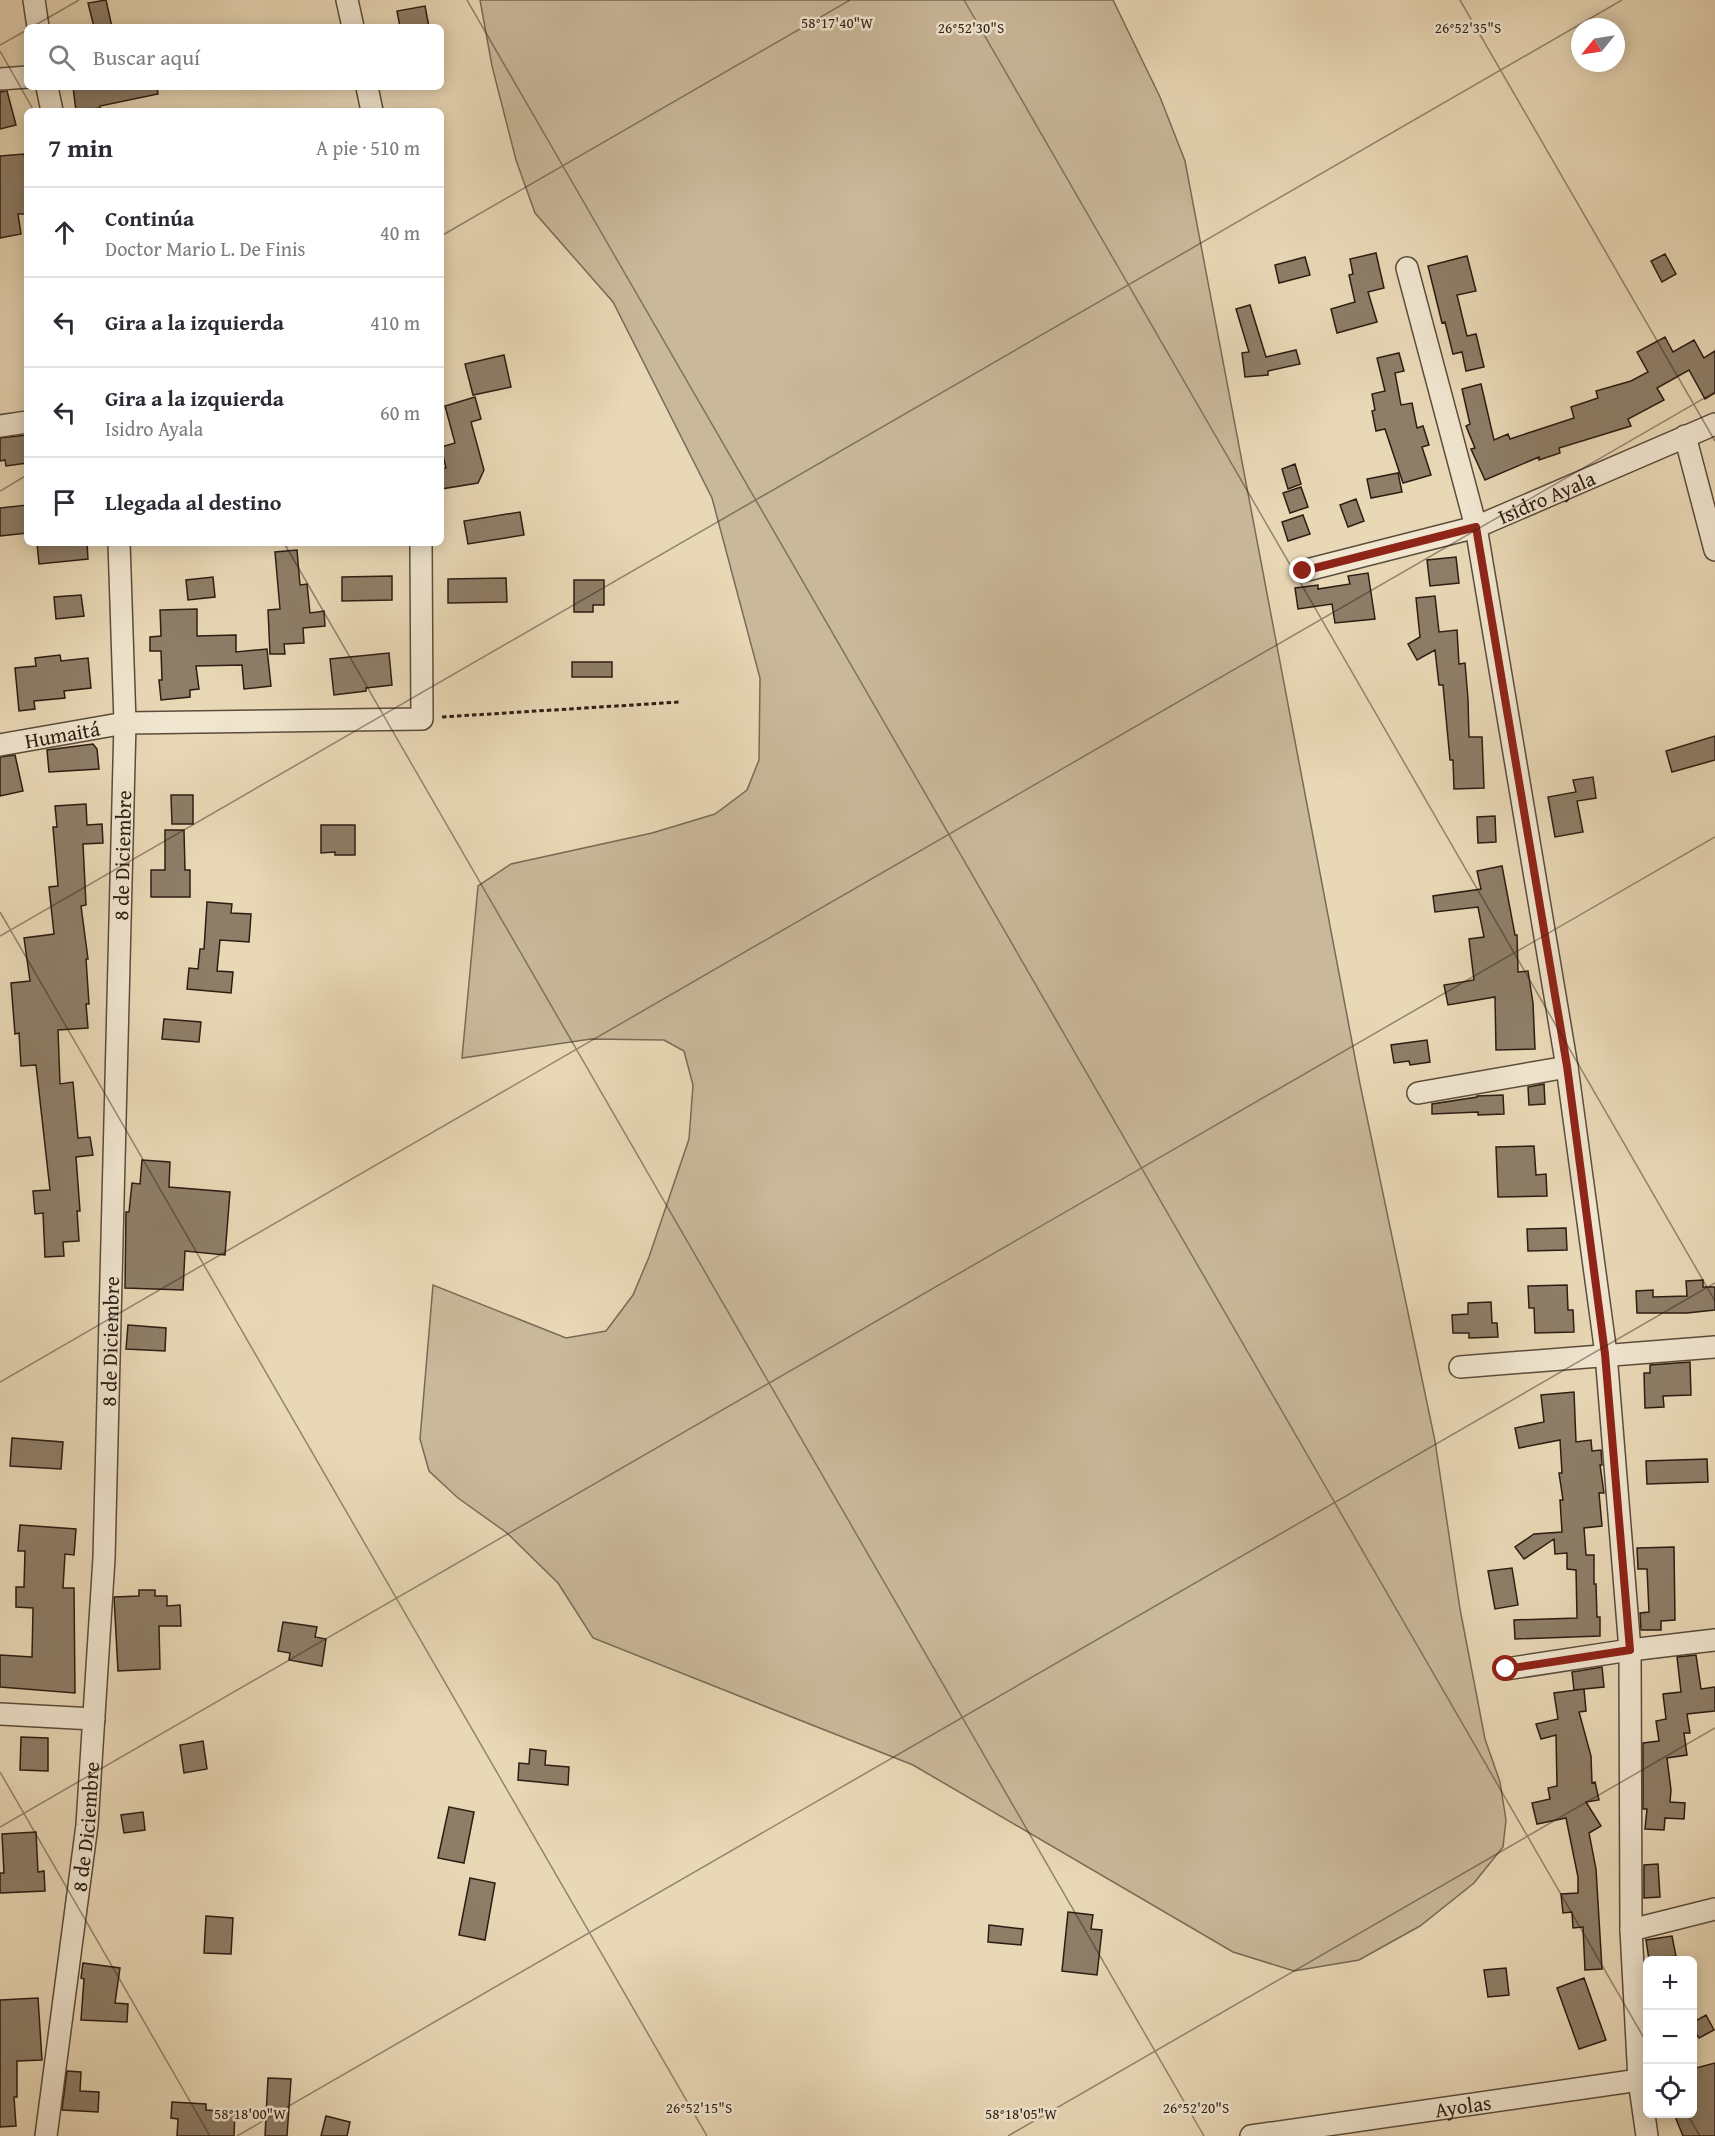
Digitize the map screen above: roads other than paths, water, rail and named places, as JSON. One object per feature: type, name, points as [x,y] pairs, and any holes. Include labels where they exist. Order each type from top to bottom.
[{"type":"street","points":[[34,0],[38,24]]},
{"type":"street","points":[[347,0],[352,24]]},
{"type":"street","points":[[0,80],[24,78]]},
{"type":"street","points":[[47,90],[51,108]]},
{"type":"street","points":[[368,90],[371,108]]},
{"type":"street","points":[[1407,268],[1476,527],[1567,1066],[1605,1354],[1630,1650],[1631,1930],[1639,2080],[1647,2136]]},
{"type":"street","points":[[0,426],[24,422]]},
{"type":"street","name":"Isidro Ayala","points":[[1303,571],[1476,527],[1715,424]]},
{"type":"street","points":[[1685,436],[1715,549]]},
{"type":"street","name":"8 de Diciembre","points":[[46,2136],[87,1825],[104,1558],[125,723],[119,546]]},
{"type":"street","name":"Humaitá","points":[[0,745],[125,723],[422,719],[421,546]]},
{"type":"street","points":[[1418,1093],[1567,1066]]},
{"type":"street","points":[[1460,1367],[1715,1347]]},
{"type":"street","points":[[1506,1669],[1715,1640]]},
{"type":"street","points":[[0,1714],[94,1719]]},
{"type":"street","points":[[1631,1930],[1715,1909]]},
{"type":"street","name":"Ayolas","points":[[1251,2136],[1639,2080]]}]
